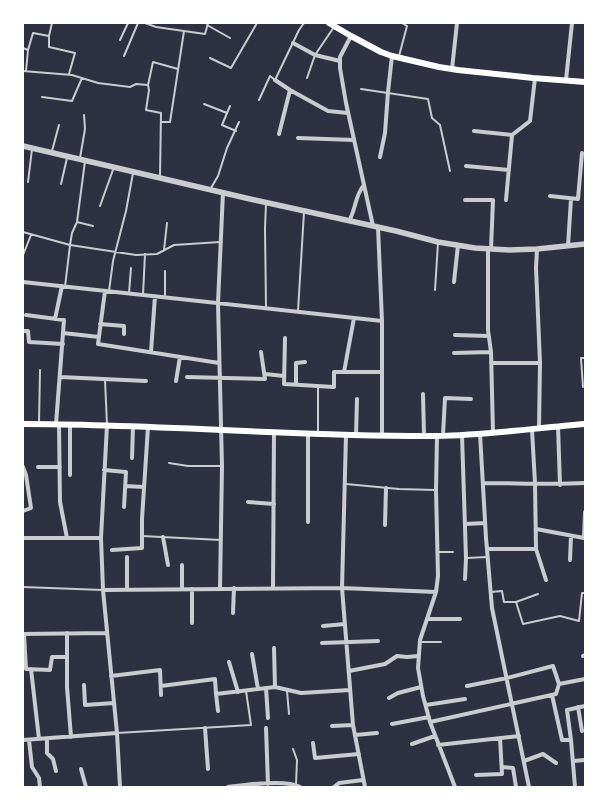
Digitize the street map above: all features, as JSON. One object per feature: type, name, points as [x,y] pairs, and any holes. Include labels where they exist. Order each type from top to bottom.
[{"type":"main road","points":[[331,24],[351,36],[396,57],[452,70],[585,82]]},
{"type":"main road","points":[[23,424],[107,425],[346,435],[462,435],[532,430],[585,424]]},
{"type":"street","points":[[452,70],[457,23]]},
{"type":"street","points":[[566,80],[572,23]]},
{"type":"street","points":[[351,36],[340,57],[340,61],[348,113],[375,227],[382,321],[382,435]]},
{"type":"street","points":[[293,42],[315,55],[340,61]]},
{"type":"street","points":[[380,157],[385,133],[388,92],[396,57]]},
{"type":"street","points":[[474,131],[512,135],[530,121],[535,78]]},
{"type":"street","points":[[275,80],[328,111],[348,113]]},
{"type":"street","points":[[279,134],[290,90]]},
{"type":"street","points":[[506,200],[512,135]]},
{"type":"street","points":[[298,138],[354,140]]},
{"type":"street","points":[[23,146],[438,242],[509,250],[537,249],[585,244]]},
{"type":"street","points":[[550,196],[578,199],[582,153]]},
{"type":"street","points":[[466,166],[509,170]]},
{"type":"street","points":[[349,221],[355,209],[359,192],[364,185]]},
{"type":"street","points":[[220,588],[222,466],[218,303],[223,192]]},
{"type":"street","points":[[568,246],[571,199]]},
{"type":"street","points":[[465,200],[493,200],[490,249],[489,336],[492,363],[493,433]]},
{"type":"street","points":[[454,282],[458,245]]},
{"type":"street","points":[[537,249],[536,268],[540,363],[539,429]]},
{"type":"street","points":[[23,282],[382,321]]},
{"type":"street","points":[[55,319],[64,286]]},
{"type":"street","points":[[107,291],[100,324],[98,344],[219,363]]},
{"type":"street","points":[[151,352],[155,296]]},
{"type":"street","points":[[26,315],[64,320],[57,424],[60,467],[60,502],[67,538]]},
{"type":"street","points":[[344,372],[354,318]]},
{"type":"street","points":[[100,324],[124,326],[124,334]]},
{"type":"street","points":[[23,331],[28,332],[29,342],[62,344]]},
{"type":"street","points":[[64,333],[99,337]]},
{"type":"street","points":[[455,335],[489,336]]},
{"type":"street","points":[[285,338],[284,384],[334,387],[334,372],[382,372]]},
{"type":"street","points":[[187,377],[265,379],[261,352]]},
{"type":"street","points":[[454,353],[491,352]]},
{"type":"street","points":[[176,381],[180,357]]},
{"type":"street","points":[[296,385],[296,363],[305,362]]},
{"type":"street","points":[[492,363],[540,363]]},
{"type":"street","points":[[264,374],[284,376]]},
{"type":"street","points":[[60,377],[146,381]]},
{"type":"street","points":[[423,394],[424,435]]},
{"type":"street","points":[[455,787],[430,722],[421,687],[418,656],[420,642],[436,592],[436,490],[440,435],[445,398],[471,399]]},
{"type":"street","points":[[356,435],[357,399]]},
{"type":"street","points":[[70,424],[70,475]]},
{"type":"street","points":[[107,425],[101,538],[106,633],[117,734],[120,787]]},
{"type":"street","points":[[558,426],[560,485]]},
{"type":"street","points":[[132,458],[133,427]]},
{"type":"street","points":[[112,550],[142,548],[148,427]]},
{"type":"street","points":[[532,430],[535,483],[536,549],[546,580]]},
{"type":"street","points":[[273,588],[274,432]]},
{"type":"street","points":[[308,433],[308,522]]},
{"type":"street","points":[[480,434],[492,608],[529,787]]},
{"type":"street","points":[[346,435],[342,588],[353,725],[365,787]]},
{"type":"street","points":[[462,435],[466,558],[465,580]]},
{"type":"street","points":[[23,467],[26,475],[31,508],[23,511]]},
{"type":"street","points":[[38,467],[60,467]]},
{"type":"street","points":[[104,470],[126,472],[124,507]]},
{"type":"street","points":[[483,483],[535,483],[560,485],[585,483]]},
{"type":"street","points":[[125,486],[144,487]]},
{"type":"street","points":[[385,525],[386,488]]},
{"type":"street","points":[[248,502],[274,504]]},
{"type":"street","points":[[536,529],[585,538],[585,512]]},
{"type":"street","points":[[465,524],[485,523]]},
{"type":"street","points":[[570,560],[571,536]]},
{"type":"street","points":[[163,537],[168,565]]},
{"type":"street","points":[[23,538],[101,538]]},
{"type":"street","points":[[487,549],[536,549]]},
{"type":"street","points":[[127,590],[128,557]]},
{"type":"street","points":[[182,565],[182,589]]},
{"type":"street","points":[[234,588],[234,613]]},
{"type":"street","points":[[103,590],[342,588],[436,592]]},
{"type":"street","points":[[192,589],[192,623]]},
{"type":"street","points":[[428,619],[460,619]]},
{"type":"street","points":[[323,626],[345,624]]},
{"type":"street","points":[[66,657],[52,657],[50,670],[26,669],[24,634],[106,633]]},
{"type":"street","points":[[67,634],[66,657],[71,737]]},
{"type":"street","points":[[322,643],[378,641]]},
{"type":"street","points":[[274,648],[275,687]]},
{"type":"street","points":[[252,654],[258,689]]},
{"type":"street","points":[[349,671],[385,664],[397,656],[418,656]]},
{"type":"street","points":[[229,662],[238,692]]},
{"type":"street","points":[[430,722],[513,705],[556,694],[559,684],[553,666],[507,678],[467,686]]},
{"type":"street","points":[[31,669],[39,739]]},
{"type":"street","points":[[111,676],[160,670],[161,695]]},
{"type":"street","points":[[160,686],[215,679],[218,711]]},
{"type":"street","points":[[559,684],[585,679]]},
{"type":"street","points":[[84,685],[86,705],[114,703]]},
{"type":"street","points":[[216,694],[275,687],[301,693],[350,690]]},
{"type":"street","points":[[389,698],[398,693],[421,687]]},
{"type":"street","points":[[266,688],[268,718]]},
{"type":"street","points":[[552,695],[562,740],[571,740]]},
{"type":"street","points":[[426,705],[465,698]]},
{"type":"street","points":[[575,787],[567,710],[585,706]]},
{"type":"street","points":[[578,707],[582,731]]},
{"type":"street","points":[[392,724],[429,717]]},
{"type":"street","points":[[332,726],[353,725]]},
{"type":"street","points":[[205,728],[208,768]]},
{"type":"street","points":[[266,728],[268,784]]},
{"type":"street","points":[[355,736],[377,733]]},
{"type":"street","points":[[23,740],[117,734]]},
{"type":"street","points":[[412,744],[435,736]]},
{"type":"street","points":[[438,745],[519,736]]},
{"type":"street","points":[[476,775],[502,774],[500,738]]},
{"type":"street","points":[[46,739],[47,753],[53,759],[56,771]]},
{"type":"street","points":[[29,740],[32,767],[39,778],[40,787]]},
{"type":"street","points":[[313,743],[315,758],[358,754]]},
{"type":"street","points":[[524,761],[543,754],[556,763]]},
{"type":"street","points":[[573,761],[585,760]]},
{"type":"street","points":[[502,767],[513,768],[516,787]]},
{"type":"street","points":[[82,769],[86,787]]},
{"type":"street","points":[[334,787],[339,783],[363,780]]},
{"type":"street","points":[[228,787],[253,784],[298,786]]},
{"type":"lane","points":[[52,23],[49,36],[49,47],[76,53],[69,74]]},
{"type":"lane","points":[[120,40],[128,23]]},
{"type":"lane","points":[[124,56],[138,23]]},
{"type":"lane","points":[[145,23],[156,27],[205,34],[208,24],[230,38]]},
{"type":"lane","points":[[210,58],[231,68],[257,23]]},
{"type":"lane","points":[[259,100],[270,76],[275,80],[299,30],[304,23]]},
{"type":"lane","points":[[396,57],[408,26],[402,23]]},
{"type":"lane","points":[[307,78],[315,55],[331,24]]},
{"type":"lane","points":[[161,122],[170,122],[184,31]]},
{"type":"lane","points":[[49,36],[33,33],[24,71],[69,74],[98,82],[130,87],[136,84],[148,86]]},
{"type":"lane","points":[[23,48],[28,50]]},
{"type":"lane","points":[[160,177],[161,113],[146,110],[149,90],[148,86],[153,62],[178,69]]},
{"type":"lane","points":[[42,97],[72,101],[82,78]]},
{"type":"lane","points":[[361,89],[428,99],[432,118],[440,126],[450,171]]},
{"type":"lane","points":[[204,104],[227,113]]},
{"type":"lane","points":[[230,106],[222,125],[236,131]]},
{"type":"lane","points":[[64,286],[72,233],[77,222],[85,129],[84,115]]},
{"type":"lane","points":[[210,189],[218,176],[227,148],[239,122]]},
{"type":"lane","points":[[52,153],[59,125]]},
{"type":"lane","points":[[28,182],[32,148]]},
{"type":"lane","points":[[61,184],[68,156]]},
{"type":"lane","points":[[100,206],[114,166]]},
{"type":"lane","points":[[107,291],[126,211],[133,171]]},
{"type":"lane","points":[[266,203],[266,308]]},
{"type":"lane","points":[[298,312],[304,211]]},
{"type":"lane","points":[[77,222],[93,226]]},
{"type":"lane","points":[[164,250],[167,223]]},
{"type":"lane","points":[[23,232],[70,245],[136,255],[157,254],[174,246],[220,242]]},
{"type":"lane","points":[[23,255],[31,235]]},
{"type":"lane","points":[[436,290],[438,242]]},
{"type":"lane","points":[[143,295],[145,254]]},
{"type":"lane","points":[[129,294],[131,268]]},
{"type":"lane","points":[[165,271],[165,297]]},
{"type":"lane","points":[[583,387],[581,358],[585,358]]},
{"type":"lane","points":[[39,424],[40,370]]},
{"type":"lane","points":[[105,380],[107,425]]},
{"type":"lane","points":[[318,386],[318,434]]},
{"type":"lane","points":[[169,463],[188,466],[222,466]]},
{"type":"lane","points":[[345,484],[386,488],[436,490]]},
{"type":"lane","points":[[142,536],[221,540]]},
{"type":"lane","points":[[437,552],[453,552]]},
{"type":"lane","points":[[466,558],[488,557]]},
{"type":"lane","points":[[23,587],[103,590]]},
{"type":"lane","points":[[491,592],[502,591],[504,602],[516,602],[538,594]]},
{"type":"lane","points":[[516,602],[523,624],[560,616],[579,621],[582,593],[585,593]]},
{"type":"lane","points":[[420,642],[441,642]]},
{"type":"lane","points":[[117,734],[251,725],[246,691]]},
{"type":"lane","points":[[287,691],[288,714]]},
{"type":"lane","points":[[293,749],[297,760],[298,786]]}]
